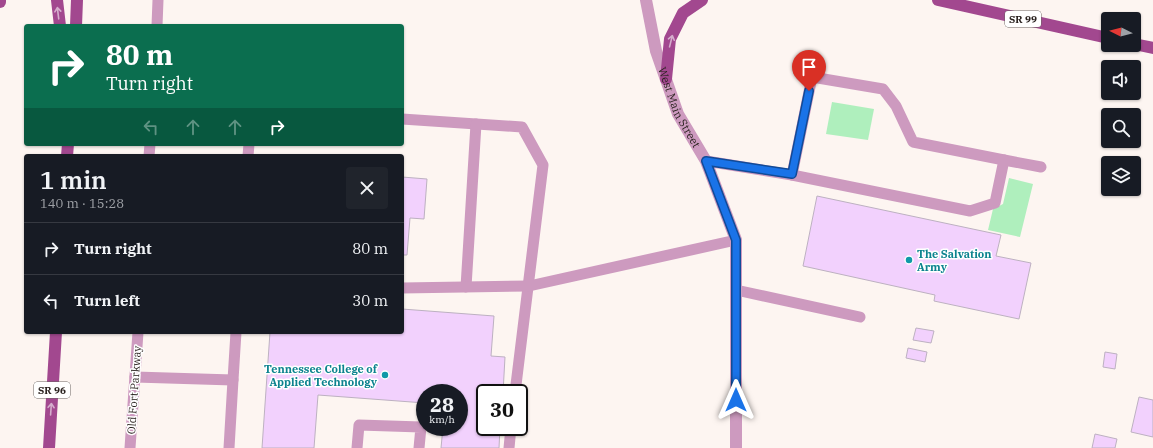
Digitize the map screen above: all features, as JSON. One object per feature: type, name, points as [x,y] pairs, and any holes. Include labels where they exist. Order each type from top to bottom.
[{"type":"main road","points":[[57,0],[60,24]]},
{"type":"main road","points":[[76,24],[77,0]]},
{"type":"main road","points":[[666,79],[670,39],[683,13],[702,0]]},
{"type":"main road","name":"SR 99","points":[[938,0],[1101,36]]},
{"type":"main road","points":[[1141,45],[1153,48]]},
{"type":"main road","name":"SR 96","points":[[48,448],[56,334]]},
{"type":"street","name":"West Main Street","points":[[646,0],[656,51],[678,114],[706,161],[736,240],[736,448]]},
{"type":"lane","points":[[157,24],[158,0]]},
{"type":"lane","points":[[792,174],[812,77],[883,89],[896,106],[913,142],[1041,167]]},
{"type":"lane","points":[[404,119],[522,127],[543,166],[517,384]]},
{"type":"lane","points":[[466,287],[476,124]]},
{"type":"lane","points":[[706,161],[792,174],[970,211],[995,203],[1004,160]]},
{"type":"lane","points":[[404,288],[529,286],[736,240]]},
{"type":"lane","points":[[736,290],[860,317]]},
{"type":"lane","name":"Old Fort Parkway","points":[[130,448],[138,334]]},
{"type":"lane","points":[[229,448],[236,334]]},
{"type":"lane","points":[[135,377],[233,380]]},
{"type":"lane","points":[[357,448],[358,425],[421,427],[420,448]]},
{"type":"lane","points":[[509,448],[510,436]]},
{"type":"green space","points":[[832,102],[874,109],[868,140],[826,134]]},
{"type":"green space","points":[[1009,178],[1033,184],[1020,237],[988,230],[993,209],[1003,204]]},
{"type":"building","points":[[404,177],[427,179],[424,219],[410,218],[407,255],[404,255]]},
{"type":"building","name":"The Salvation Army","points":[[817,196],[1001,235],[996,256],[1031,263],[1019,319],[934,301],[935,295],[803,266]]},
{"type":"building","name":"Tennessee College of Applied Technology","points":[[404,309],[494,316],[491,356],[505,357],[504,384],[476,384],[476,436],[500,436],[499,448],[441,448],[442,436],[468,436],[468,384],[416,384],[416,402],[318,395],[314,448],[262,448],[270,334],[404,334]]},
{"type":"building","points":[[916,328],[934,331],[931,343],[913,340]]},
{"type":"building","points":[[908,348],[927,352],[925,362],[906,358]]},
{"type":"building","points":[[1105,352],[1117,354],[1115,369],[1103,367]]},
{"type":"building","points":[[1139,397],[1153,400],[1153,437],[1131,432]]},
{"type":"building","points":[[1095,434],[1117,439],[1115,448],[1092,448]]},
{"type":"place","name":"The Salvation Army","points":[[909,260]]},
{"type":"place","name":"Tennessee College of Applied Technology","points":[[385,375]]},
{"type":"route","points":[[736,400],[736,240],[706,161],[792,174],[809,91]]}]
